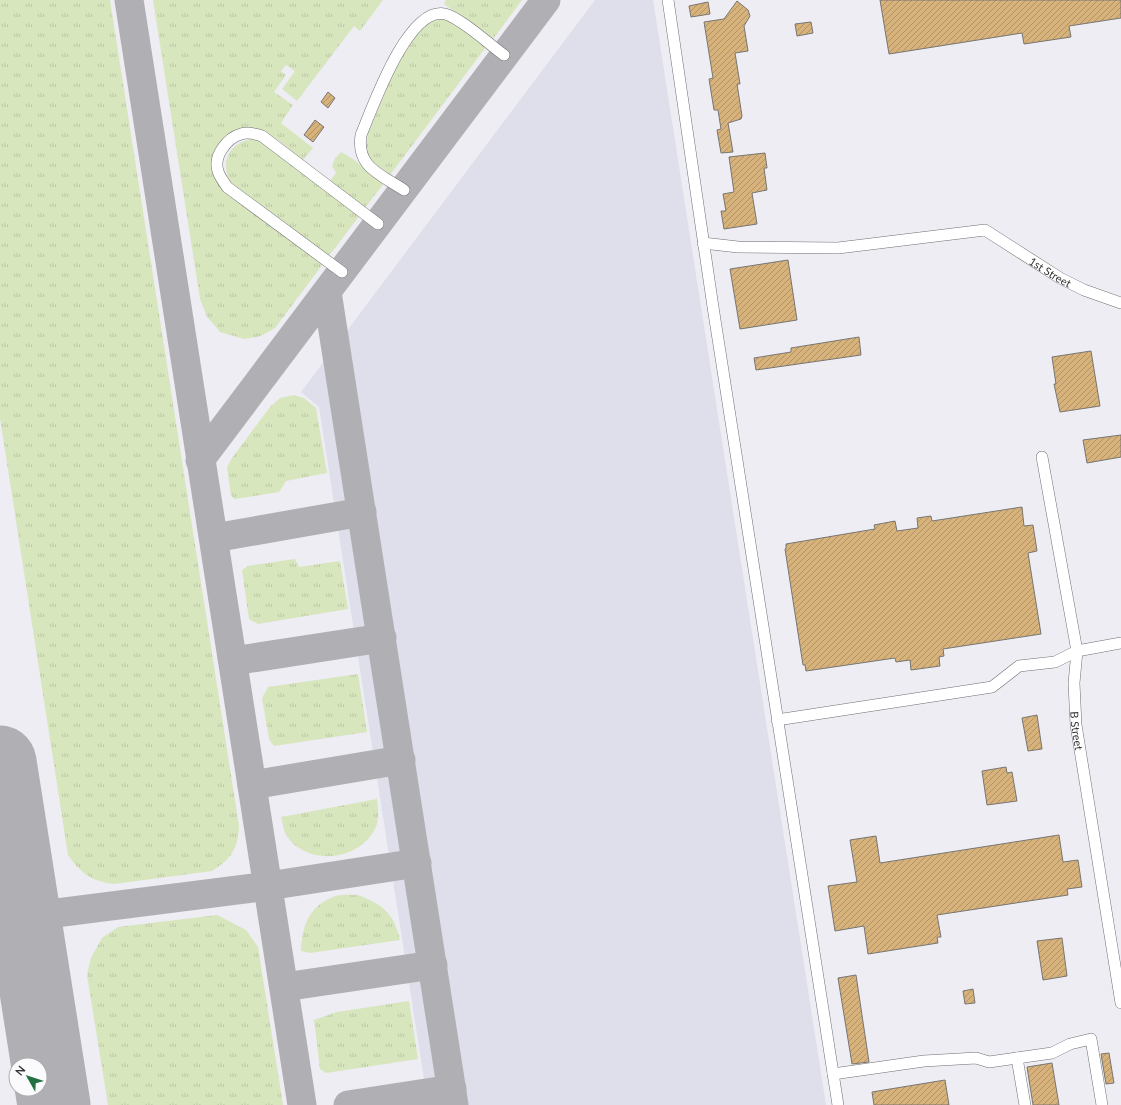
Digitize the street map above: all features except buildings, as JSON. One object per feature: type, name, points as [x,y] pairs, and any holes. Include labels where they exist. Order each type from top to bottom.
[{"type":"street","points":[[668,0],[777,720],[838,1105]]},
{"type":"street","points":[[404,190],[365,163],[359,145],[361,135],[391,63],[413,30],[421,20],[430,15],[444,13],[455,18],[504,55]]},
{"type":"street","points":[[342,272],[227,187],[217,170],[219,152],[229,140],[241,134],[255,134],[262,136],[378,224]]},
{"type":"street","name":"1st Street","points":[[704,244],[738,247],[838,248],[985,230],[1060,278],[1084,290],[1121,303]]},
{"type":"street","name":"B Street","points":[[1042,457],[1077,651],[1074,683],[1076,725],[1121,1003]]},
{"type":"street","points":[[777,720],[992,687],[1019,666],[1055,662],[1077,651],[1121,643]]},
{"type":"street","points":[[833,1074],[924,1061],[976,1058],[989,1062],[1052,1053],[1070,1044],[1091,1039],[1102,1105]]},
{"type":"street","points":[[1017,1058],[1025,1105]]},
{"type":"shaded area","points":[[595,0],[653,0],[826,1105],[428,1105],[319,407],[301,392]]},
{"type":"green space","points":[[0,0],[110,0],[239,826],[237,841],[229,858],[212,871],[114,884],[93,879],[88,876],[77,867],[68,855],[0,418]]},
{"type":"green space","points":[[153,0],[383,0],[360,31],[354,26],[297,101],[282,89],[295,71],[286,65],[281,71],[286,75],[274,92],[293,105],[281,123],[313,148],[303,160],[279,141],[263,132],[244,131],[232,134],[216,176],[323,264],[275,328],[261,336],[244,339],[220,332],[207,317],[200,299]]},
{"type":"green space","points":[[446,0],[522,0],[493,39],[444,4]]},
{"type":"green space","points":[[440,19],[451,20],[486,47],[390,175],[368,158],[366,148],[368,134],[396,66],[421,29],[429,23]]},
{"type":"green space","points":[[261,139],[360,215],[332,252],[327,256],[230,182],[226,167],[228,154],[243,141]]},
{"type":"green space","points":[[341,152],[353,159],[384,183],[365,208],[330,181],[336,173],[332,166],[335,158]]},
{"type":"green space","points":[[294,395],[304,398],[316,408],[327,473],[286,481],[279,492],[235,499],[231,496],[227,467],[232,458],[270,407],[280,398]]},
{"type":"green space","points":[[295,559],[299,567],[340,561],[348,609],[258,624],[249,619],[242,570],[248,566]]},
{"type":"green space","points":[[358,674],[367,732],[274,746],[269,739],[262,698],[268,687]]},
{"type":"green space","points":[[377,799],[377,824],[370,836],[360,846],[348,852],[334,856],[321,856],[307,852],[295,846],[284,831],[281,817]]},
{"type":"green space","points":[[358,895],[381,906],[386,911],[394,923],[400,940],[310,953],[301,951],[305,926],[312,912],[318,906],[324,901],[336,896]]},
{"type":"green space","points":[[217,915],[246,930],[258,947],[283,1105],[108,1105],[87,975],[91,958],[102,938],[118,927]]},
{"type":"green space","points":[[409,1001],[418,1059],[326,1073],[320,1069],[314,1020],[337,1012]]},
{"type":"taxiway","points":[[129,0],[302,1105]]},
{"type":"taxiway","points":[[200,460],[546,0]]},
{"type":"taxiway","points":[[327,292],[454,1105]]},
{"type":"taxiway","points":[[214,538],[362,512]]},
{"type":"taxiway","points":[[233,661],[382,638]]},
{"type":"taxiway","points":[[252,785],[401,760]]},
{"type":"taxiway","points":[[0,920],[268,886],[417,863]]},
{"type":"taxiway","points":[[284,987],[433,965]]},
{"type":"taxiway","points":[[348,1105],[452,1089]]},
{"type":"runway","points":[[0,762],[54,1105]]}]
